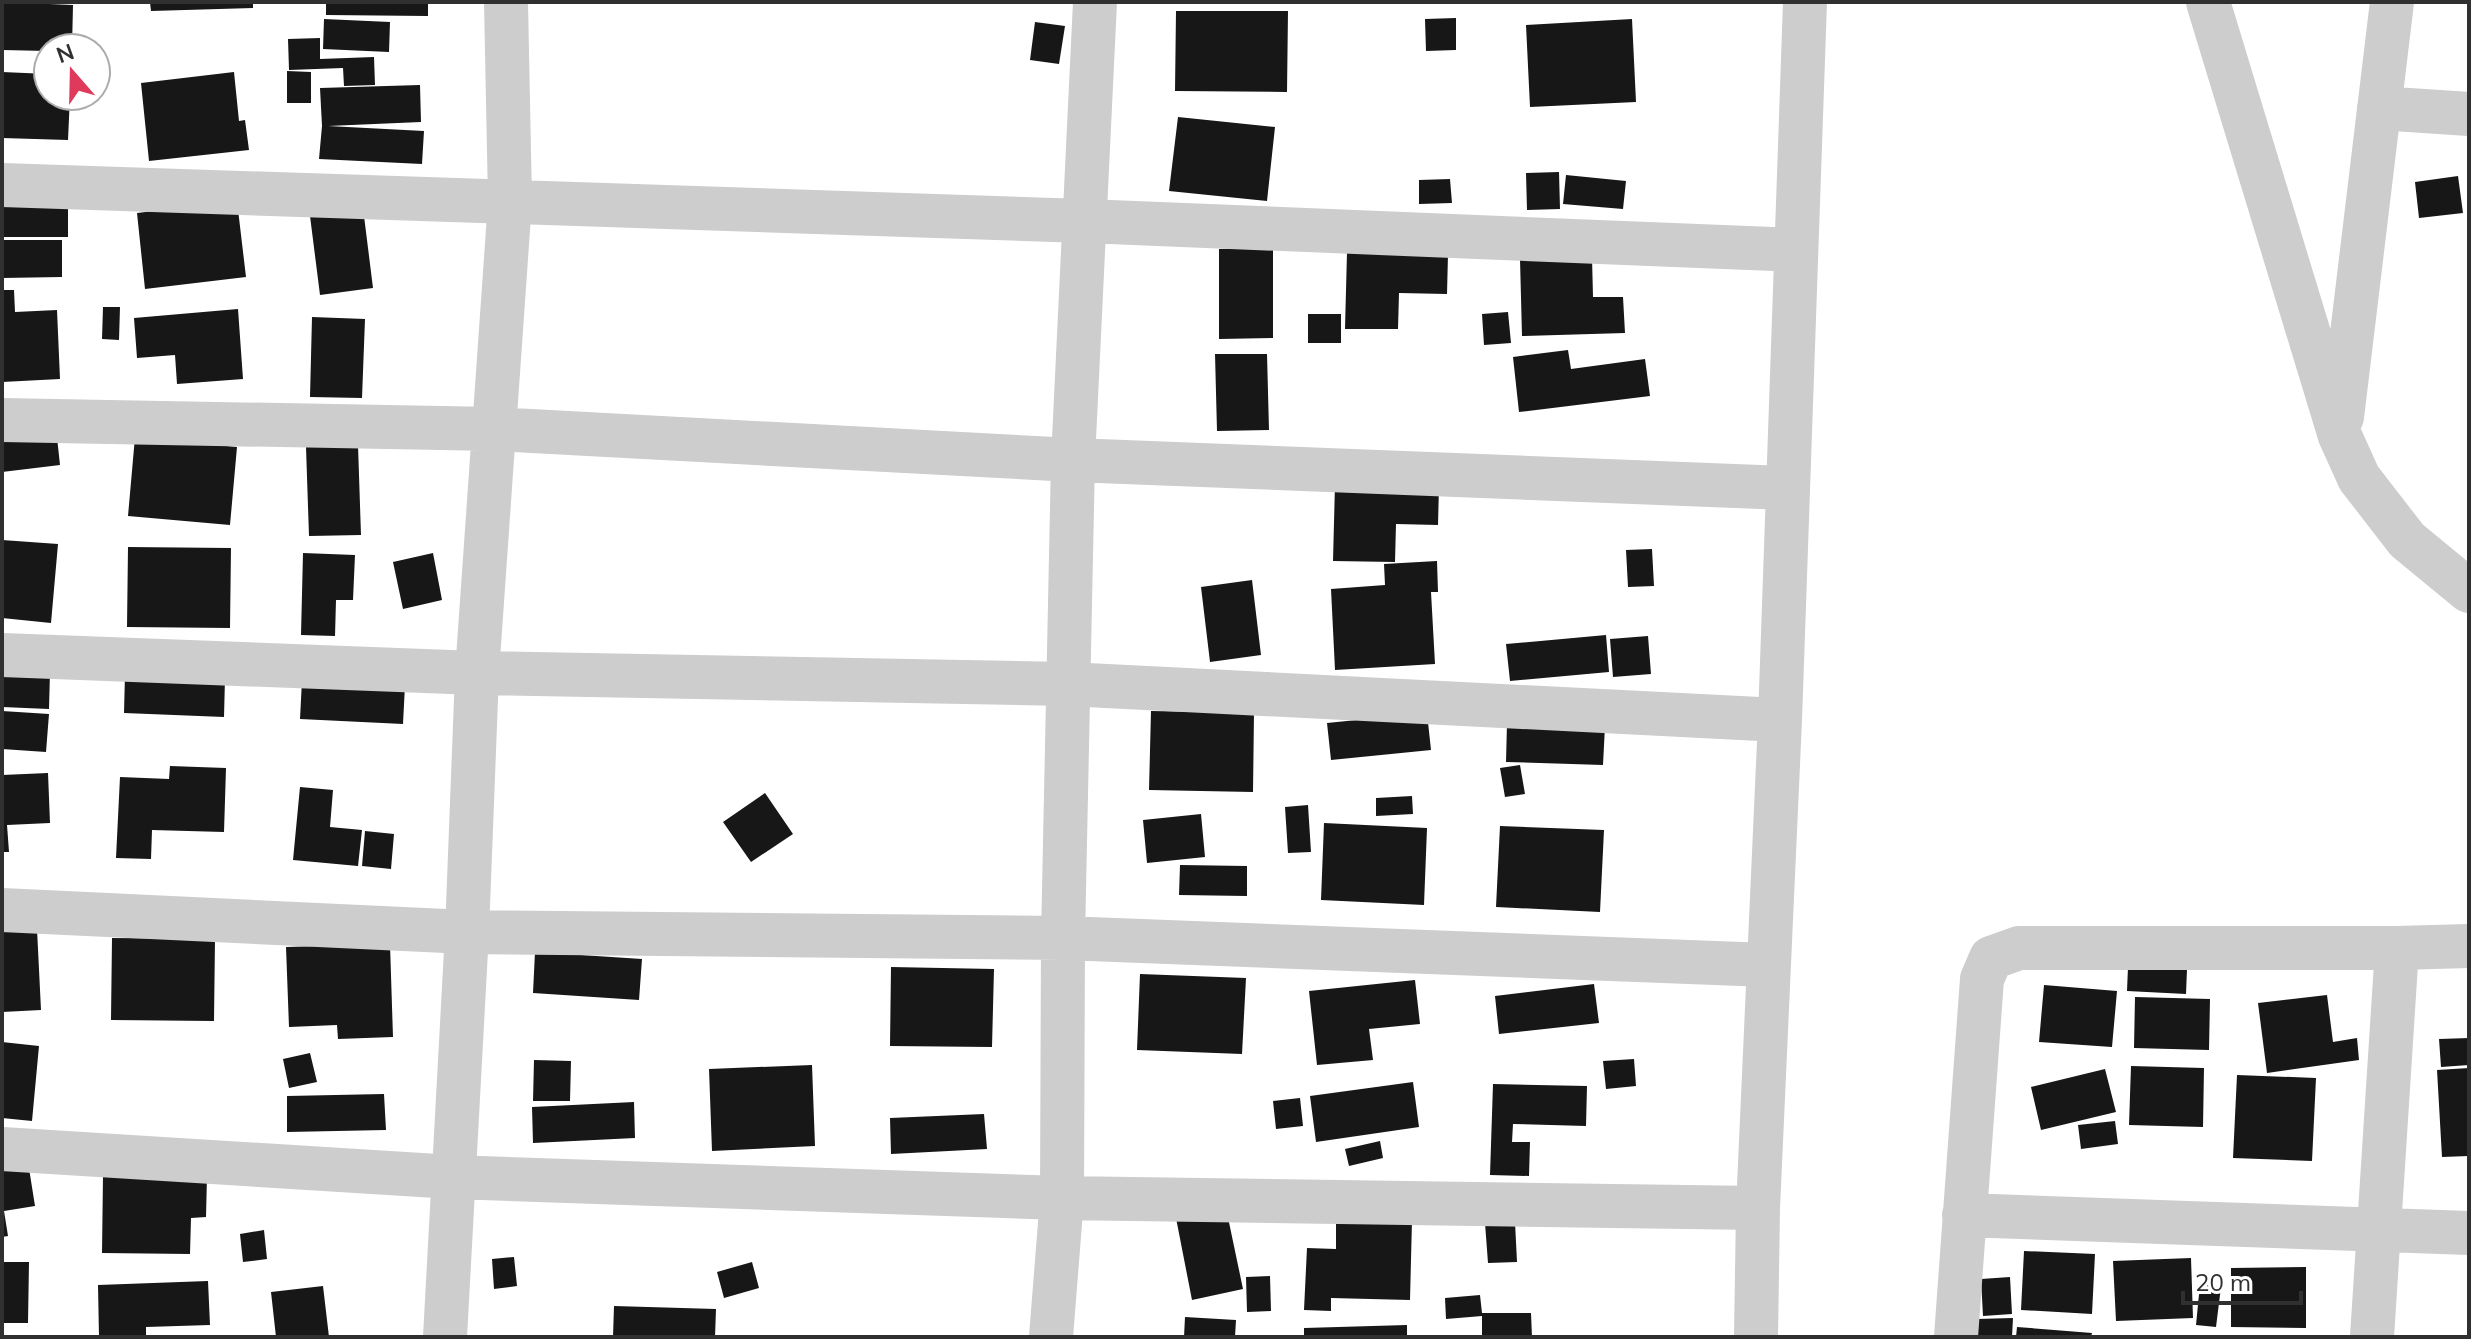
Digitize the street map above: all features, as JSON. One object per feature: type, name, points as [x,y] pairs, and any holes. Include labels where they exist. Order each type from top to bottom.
[{"type":"street","points":[[445,1337],[467,932],[477,673],[510,201],[506,2]]},
{"type":"street","points":[[1051,1337],[1062,1198],[1063,938],[1073,460],[1095,2]]},
{"type":"street","points":[[1756,1337],[1758,1208],[1780,720],[1805,2]]},
{"type":"street","points":[[2208,2],[2340,436],[2359,478],[2407,540],[2469,591]]},
{"type":"street","points":[[2340,436],[2392,2]]},
{"type":"street","points":[[2379,108],[2469,114]]},
{"type":"street","points":[[2,185],[1085,221],[1796,250]]},
{"type":"street","points":[[2,420],[494,429],[1073,460],[1787,488]]},
{"type":"street","points":[[2,655],[477,673],[1067,684],[1780,720]]},
{"type":"street","points":[[2,910],[467,932],[1063,938],[1768,965]]},
{"type":"street","points":[[1956,1337],[1982,979],[1991,958],[2019,948],[2469,946]]},
{"type":"street","points":[[2372,1337],[2397,948]]},
{"type":"street","points":[[2,1149],[453,1177],[1062,1198],[1758,1208]]},
{"type":"street","points":[[1964,1215],[2469,1233]]},
{"type":"building","points":[[2,2],[73,5],[72,32],[32,32],[32,51],[2,50]]},
{"type":"building","points":[[150,2],[253,2],[253,8],[151,11]]},
{"type":"building","points":[[326,2],[428,2],[428,16],[326,15]]},
{"type":"building","points":[[1176,11],[1288,11],[1287,92],[1175,91]]},
{"type":"building","points":[[1456,18],[1456,50],[1426,51],[1425,19]]},
{"type":"building","points":[[324,19],[390,22],[389,52],[323,49]]},
{"type":"building","points":[[1632,19],[1636,102],[1530,107],[1526,25]]},
{"type":"building","points":[[1035,22],[1065,26],[1059,64],[1030,60]]},
{"type":"building","points":[[320,38],[320,59],[374,57],[375,85],[344,86],[343,68],[289,70],[288,39]]},
{"type":"building","points":[[287,71],[311,72],[311,103],[287,103]]},
{"type":"building","points":[[2,72],[32,73],[32,112],[69,112],[68,140],[2,138]]},
{"type":"building","points":[[234,72],[239,121],[245,120],[249,150],[149,161],[141,83]]},
{"type":"building","points":[[420,85],[421,122],[328,126],[424,131],[422,164],[319,159],[322,126],[320,88]]},
{"type":"building","points":[[1178,117],[1275,127],[1267,201],[1169,191]]},
{"type":"building","points":[[1559,172],[1560,209],[1527,210],[1526,173]]},
{"type":"building","points":[[1566,175],[1626,181],[1623,209],[1563,204]]},
{"type":"building","points":[[2458,176],[2463,213],[2419,218],[2415,182]]},
{"type":"building","points":[[1450,179],[1452,203],[1419,204],[1419,180]]},
{"type":"building","points":[[237,201],[246,277],[145,289],[137,213]]},
{"type":"building","points":[[2,202],[68,202],[68,237],[2,237]]},
{"type":"building","points":[[363,208],[373,288],[320,295],[310,216]]},
{"type":"building","points":[[2,240],[62,240],[62,277],[2,278]]},
{"type":"building","points":[[1273,248],[1273,338],[1219,339],[1219,249]]},
{"type":"building","points":[[1347,252],[1448,254],[1447,294],[1399,293],[1398,329],[1345,329]]},
{"type":"building","points":[[1592,257],[1593,297],[1623,297],[1625,333],[1522,336],[1520,259]]},
{"type":"building","points":[[2,290],[14,290],[15,312],[57,310],[60,379],[2,382]]},
{"type":"building","points":[[103,307],[120,307],[119,340],[102,339]]},
{"type":"building","points":[[238,309],[243,379],[177,384],[175,355],[137,358],[134,318]]},
{"type":"building","points":[[1508,312],[1511,343],[1484,345],[1482,314]]},
{"type":"building","points":[[1308,314],[1341,314],[1341,343],[1308,343]]},
{"type":"building","points":[[312,317],[365,319],[362,398],[310,397]]},
{"type":"building","points":[[1568,350],[1571,369],[1645,359],[1650,396],[1519,412],[1513,357]]},
{"type":"building","points":[[1215,354],[1267,354],[1269,430],[1217,431]]},
{"type":"building","points":[[56,428],[60,465],[2,472],[2,434]]},
{"type":"building","points":[[135,437],[237,447],[230,525],[128,516]]},
{"type":"building","points":[[358,445],[361,535],[309,536],[306,447]]},
{"type":"building","points":[[1335,484],[1439,485],[1438,525],[1396,524],[1395,562],[1333,561]]},
{"type":"building","points":[[2,540],[58,544],[51,623],[2,618]]},
{"type":"building","points":[[128,547],[231,548],[230,628],[127,627]]},
{"type":"building","points":[[1652,549],[1654,586],[1628,587],[1626,550]]},
{"type":"building","points":[[303,553],[355,555],[353,600],[336,600],[335,636],[301,635]]},
{"type":"building","points":[[433,553],[442,600],[403,609],[393,562]]},
{"type":"building","points":[[1437,561],[1438,592],[1431,592],[1435,664],[1335,670],[1331,589],[1385,585],[1384,564]]},
{"type":"building","points":[[1252,580],[1261,655],[1210,662],[1201,587]]},
{"type":"building","points":[[1606,635],[1609,672],[1510,681],[1506,644]]},
{"type":"building","points":[[1648,636],[1651,674],[1613,677],[1610,639]]},
{"type":"building","points":[[2,669],[50,671],[49,709],[2,707]]},
{"type":"building","points":[[125,674],[225,678],[224,717],[124,713]]},
{"type":"building","points":[[302,680],[405,685],[403,724],[300,719]]},
{"type":"building","points":[[2,711],[49,714],[46,752],[2,749]]},
{"type":"building","points":[[1151,711],[1254,713],[1253,792],[1149,790]]},
{"type":"building","points":[[1427,713],[1431,750],[1331,760],[1327,723]]},
{"type":"building","points":[[1507,723],[1605,726],[1603,765],[1506,762]]},
{"type":"building","points":[[1520,765],[1525,794],[1505,797],[1500,768]]},
{"type":"building","points":[[170,766],[226,768],[224,832],[152,830],[151,859],[116,858],[120,777],[169,779]]},
{"type":"building","points":[[48,773],[50,823],[7,825],[9,852],[2,852],[2,775]]},
{"type":"building","points":[[300,787],[333,790],[330,827],[362,830],[358,866],[293,860]]},
{"type":"building","points":[[765,793],[793,834],[751,862],[723,822]]},
{"type":"building","points":[[1412,796],[1413,814],[1376,816],[1376,798]]},
{"type":"building","points":[[1308,805],[1311,852],[1288,853],[1285,807]]},
{"type":"building","points":[[1201,814],[1205,857],[1147,863],[1143,820]]},
{"type":"building","points":[[1324,823],[1427,828],[1424,905],[1321,900]]},
{"type":"building","points":[[1500,826],[1604,830],[1600,912],[1496,907]]},
{"type":"building","points":[[365,831],[394,834],[391,869],[362,866]]},
{"type":"building","points":[[1180,865],[1247,866],[1247,896],[1179,895]]},
{"type":"building","points":[[37,929],[41,1010],[2,1012],[2,931]]},
{"type":"building","points":[[112,938],[215,939],[214,1021],[111,1020]]},
{"type":"building","points":[[390,944],[393,1037],[338,1039],[337,1025],[289,1027],[286,947]]},
{"type":"building","points":[[535,952],[642,959],[639,1000],[533,993]]},
{"type":"building","points":[[891,967],[994,969],[992,1047],[890,1046]]},
{"type":"building","points":[[2128,967],[2187,969],[2186,994],[2127,991]]},
{"type":"building","points":[[1140,974],[1246,978],[1242,1054],[1137,1050]]},
{"type":"building","points":[[1415,980],[1420,1024],[1369,1029],[1373,1060],[1317,1065],[1309,991]]},
{"type":"building","points":[[1594,984],[1599,1023],[1499,1034],[1495,996]]},
{"type":"building","points":[[2044,985],[2117,991],[2112,1047],[2039,1042]]},
{"type":"building","points":[[2327,995],[2333,1042],[2357,1038],[2359,1060],[2267,1073],[2258,1003]]},
{"type":"building","points":[[2135,997],[2210,999],[2209,1050],[2134,1048]]},
{"type":"building","points":[[2469,1038],[2469,1065],[2441,1067],[2439,1039]]},
{"type":"building","points":[[2,1042],[39,1046],[32,1121],[2,1118]]},
{"type":"building","points":[[310,1053],[317,1082],[289,1088],[283,1059]]},
{"type":"building","points":[[1634,1059],[1636,1086],[1606,1089],[1603,1061]]},
{"type":"building","points":[[534,1060],[571,1061],[570,1101],[533,1101]]},
{"type":"building","points":[[812,1065],[815,1146],[712,1151],[709,1069]]},
{"type":"building","points":[[2131,1066],[2204,1068],[2203,1127],[2129,1125]]},
{"type":"building","points":[[2469,1068],[2469,1156],[2442,1157],[2437,1070]]},
{"type":"building","points":[[2105,1069],[2116,1112],[2041,1130],[2031,1087]]},
{"type":"building","points":[[2237,1075],[2316,1078],[2312,1161],[2233,1158]]},
{"type":"building","points":[[1413,1082],[1419,1127],[1316,1142],[1310,1096]]},
{"type":"building","points":[[1493,1084],[1587,1086],[1586,1126],[1513,1124],[1512,1142],[1530,1142],[1529,1176],[1490,1175]]},
{"type":"building","points":[[384,1094],[386,1130],[287,1132],[287,1096]]},
{"type":"building","points":[[1300,1098],[1303,1126],[1276,1129],[1273,1101]]},
{"type":"building","points":[[634,1102],[635,1138],[533,1143],[532,1107]]},
{"type":"building","points":[[984,1114],[987,1149],[891,1154],[890,1118]]},
{"type":"building","points":[[2115,1121],[2118,1144],[2081,1149],[2078,1125]]},
{"type":"building","points":[[1380,1141],[1383,1158],[1349,1166],[1345,1149]]},
{"type":"building","points":[[28,1162],[35,1206],[4,1211],[8,1236],[2,1237],[2,1166]]},
{"type":"building","points":[[103,1175],[207,1176],[206,1217],[191,1218],[190,1254],[102,1253]]},
{"type":"building","points":[[1226,1208],[1243,1289],[1192,1300],[1176,1218]]},
{"type":"building","points":[[1336,1218],[1412,1220],[1410,1300],[1331,1298],[1331,1311],[1304,1310],[1307,1248],[1336,1249]]},
{"type":"building","points":[[1515,1222],[1517,1262],[1488,1263],[1485,1223]]},
{"type":"building","points":[[264,1230],[267,1259],[243,1262],[240,1234]]},
{"type":"building","points":[[2024,1251],[2095,1254],[2092,1314],[2021,1310]]},
{"type":"building","points":[[514,1257],[517,1286],[494,1289],[492,1259]]},
{"type":"building","points":[[2191,1258],[2193,1318],[2116,1321],[2113,1261]]},
{"type":"building","points":[[2,1262],[29,1262],[28,1323],[2,1323]]},
{"type":"building","points":[[752,1262],[759,1288],[724,1298],[717,1272]]},
{"type":"building","points":[[2306,1267],[2306,1328],[2231,1327],[2231,1268]]},
{"type":"building","points":[[1270,1276],[1271,1311],[1247,1312],[1246,1277]]},
{"type":"building","points":[[2010,1277],[2012,1314],[1983,1316],[1981,1279]]},
{"type":"building","points":[[208,1281],[210,1325],[146,1327],[146,1337],[99,1337],[98,1285]]},
{"type":"building","points":[[2200,1284],[2221,1287],[2216,1327],[2196,1325]]},
{"type":"building","points":[[323,1286],[329,1337],[276,1337],[271,1292]]},
{"type":"building","points":[[1480,1295],[1482,1313],[1531,1313],[1532,1337],[1482,1337],[1482,1316],[1446,1319],[1445,1298]]},
{"type":"building","points":[[614,1306],[716,1309],[715,1337],[613,1337]]},
{"type":"building","points":[[1185,1317],[1236,1320],[1235,1337],[1184,1337]]},
{"type":"building","points":[[2013,1318],[2012,1337],[1977,1337],[1977,1319]]},
{"type":"building","points":[[1407,1325],[1407,1337],[1304,1337],[1304,1328]]},
{"type":"building","points":[[2017,1327],[2092,1333],[2091,1337],[2016,1337]]}]
